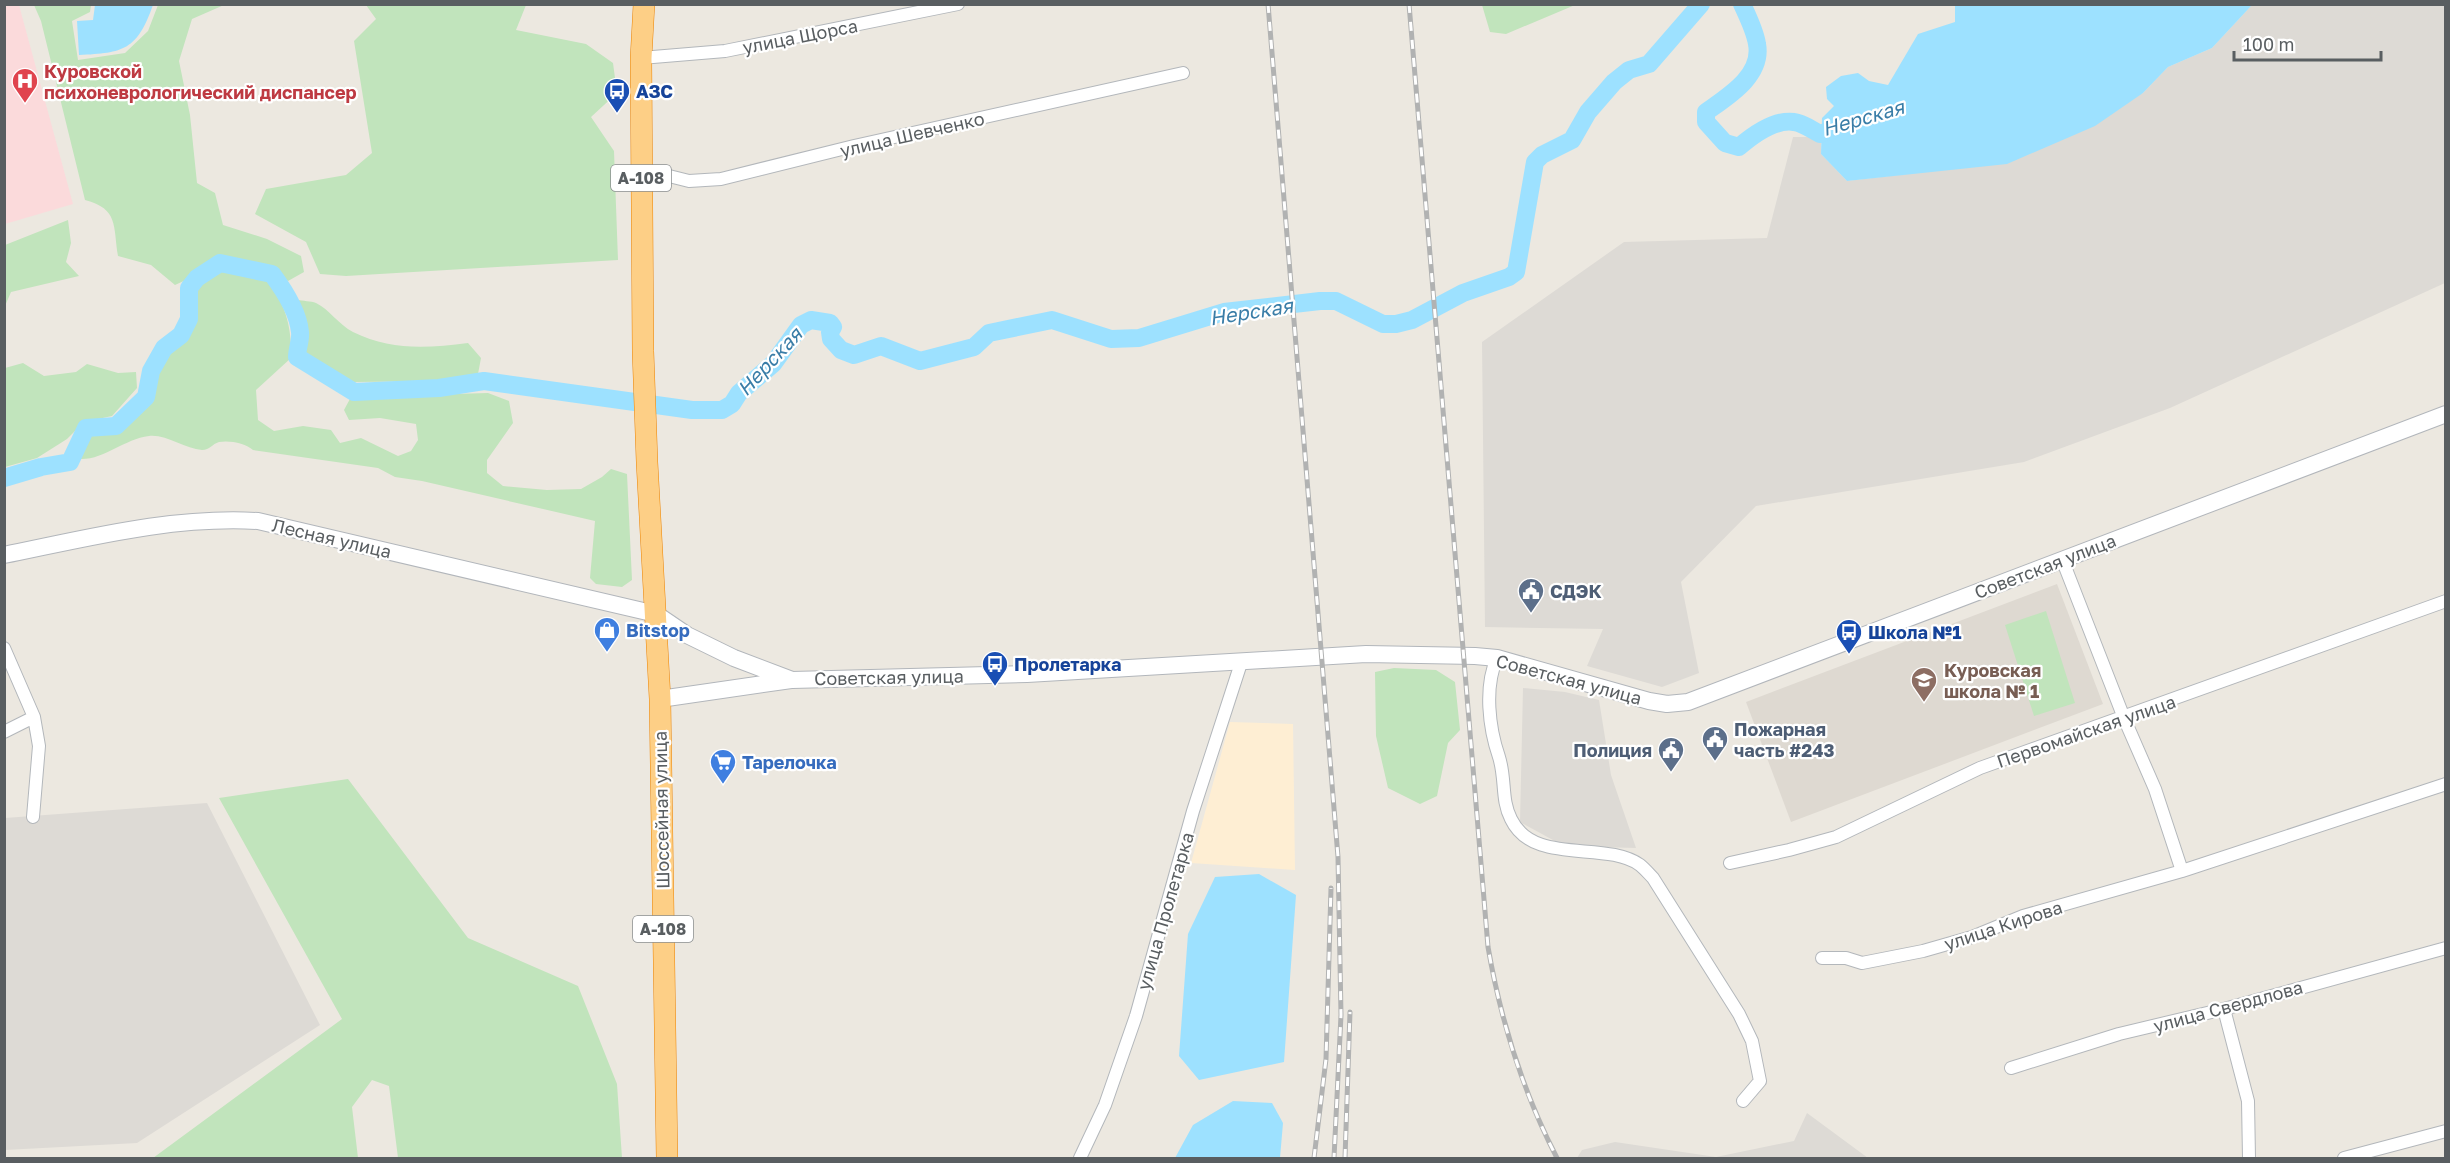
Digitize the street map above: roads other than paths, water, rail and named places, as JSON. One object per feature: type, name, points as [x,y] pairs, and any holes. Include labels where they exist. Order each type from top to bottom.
[{"type":"highway","name":"А-108","points":[[641,169],[641,58],[644,4]]},
{"type":"highway","name":"Шоссейная улица","points":[[641,169],[647,462],[660,699],[667,1158]]},
{"type":"street","name":"улица Щорса","points":[[641,58],[725,51],[958,4]]},
{"type":"street","name":"улица Шевченко","points":[[641,169],[689,181],[720,179],[854,146],[1183,73]]},
{"type":"street","name":"Советская улица","points":[[656,614],[696,640],[734,658],[792,680],[1027,674],[1366,654],[1497,658],[1631,697],[1667,704],[1688,702],[2445,414]]},
{"type":"street","name":"Лесная улица","points":[[4,555],[155,525],[203,520],[258,521],[656,614]]},
{"type":"street","points":[[2062,559],[2124,718],[2156,789],[2182,871]]},
{"type":"street","name":"Первомайская улица","points":[[1730,863],[1836,837],[1980,768],[2445,601]]},
{"type":"street","points":[[4,648],[34,717],[39,746],[33,817]]},
{"type":"street","points":[[1497,658],[1490,687],[1490,710],[1493,739],[1505,777],[1505,800],[1512,822],[1520,832],[1539,844],[1562,850],[1621,857],[1640,865],[1653,878],[1739,1014],[1752,1041],[1760,1081],[1743,1101]]},
{"type":"street","name":"улица Пролетарка","points":[[1080,1158],[1105,1106],[1137,1016],[1193,811],[1242,660]]},
{"type":"street","points":[[660,699],[792,680]]},
{"type":"street","points":[[4,732],[34,717]]},
{"type":"street","name":"улица Кирова","points":[[1822,958],[1846,958],[1862,963],[1923,951],[1972,937],[2024,916],[2182,871],[2445,784]]},
{"type":"street","name":"улица Свердлова","points":[[2011,1068],[2119,1034],[2224,1009],[2445,948]]},
{"type":"street","points":[[2224,1009],[2248,1101],[2249,1158]]},
{"type":"street","points":[[2344,1158],[2445,1131]]},
{"type":"water","points":[[95,4],[153,5],[141,32],[127,46],[107,53],[79,55],[77,21],[93,20]]},
{"type":"water","points":[[1955,4],[2252,5],[2212,48],[2168,67],[2143,93],[2095,126],[2007,164],[1847,181],[1821,154],[1822,118],[1834,106],[1827,99],[1826,87],[1841,76],[1858,73],[1869,81],[1888,85],[1918,34],[1955,22]]},
{"type":"water","points":[[1259,874],[1296,895],[1284,1062],[1199,1080],[1179,1056],[1188,934],[1215,877]]},
{"type":"water","points":[[1233,1101],[1272,1103],[1283,1123],[1280,1158],[1175,1158],[1193,1125]]},
{"type":"waterway","name":"Нерская","points":[[4,478],[41,467],[70,462],[86,428],[116,426],[146,397],[151,371],[164,348],[181,335],[189,319],[189,288],[197,278],[220,263],[272,274],[286,294],[299,324],[297,357],[354,392],[439,388],[484,381],[692,410],[722,410],[732,404],[739,393],[773,364],[801,325],[811,320],[830,323],[833,327],[830,332],[831,339],[841,350],[854,355],[881,346],[920,361],[974,347],[989,333],[1052,320],[1111,339],[1139,338],[1224,312],[1320,301],[1336,301],[1383,324],[1412,320],[1463,293],[1509,277],[1516,272],[1535,162],[1542,155],[1572,140],[1588,112],[1614,82],[1629,70],[1649,64],[1701,4]]},
{"type":"waterway","name":"Нерская","points":[[1742,4],[1756,39],[1755,66],[1742,84],[1706,112],[1706,122],[1725,143],[1739,147],[1758,133],[1779,123],[1797,123],[1820,134],[1843,126]]},
{"type":"railway","points":[[1268,4],[1338,857],[1341,1015],[1334,1158]]},
{"type":"railway","points":[[1409,4],[1488,947],[1499,1002],[1514,1055],[1533,1107],[1557,1158]]},
{"type":"railway","points":[[1314,1158],[1326,1059],[1331,888]]},
{"type":"railway","points":[[1345,1158],[1350,1012]]},
{"type":"place","name":"Куровской психоневрологический диспансер","points":[[25,104]]},
{"type":"place","name":"АЗС","points":[[617,114]]},
{"type":"place","name":"СДЭК","points":[[1531,614]]},
{"type":"place","name":"Bitstop","points":[[607,653]]},
{"type":"place","name":"Школа №1","points":[[1849,655]]},
{"type":"place","name":"Пролетарка","points":[[995,687]]},
{"type":"place","name":"Куровская школа № 1","points":[[1924,703]]},
{"type":"place","name":"Пожарная часть #243","points":[[1715,762]]},
{"type":"place","name":"Полиция","points":[[1671,773]]},
{"type":"place","name":"Тарелочка","points":[[723,785]]}]
